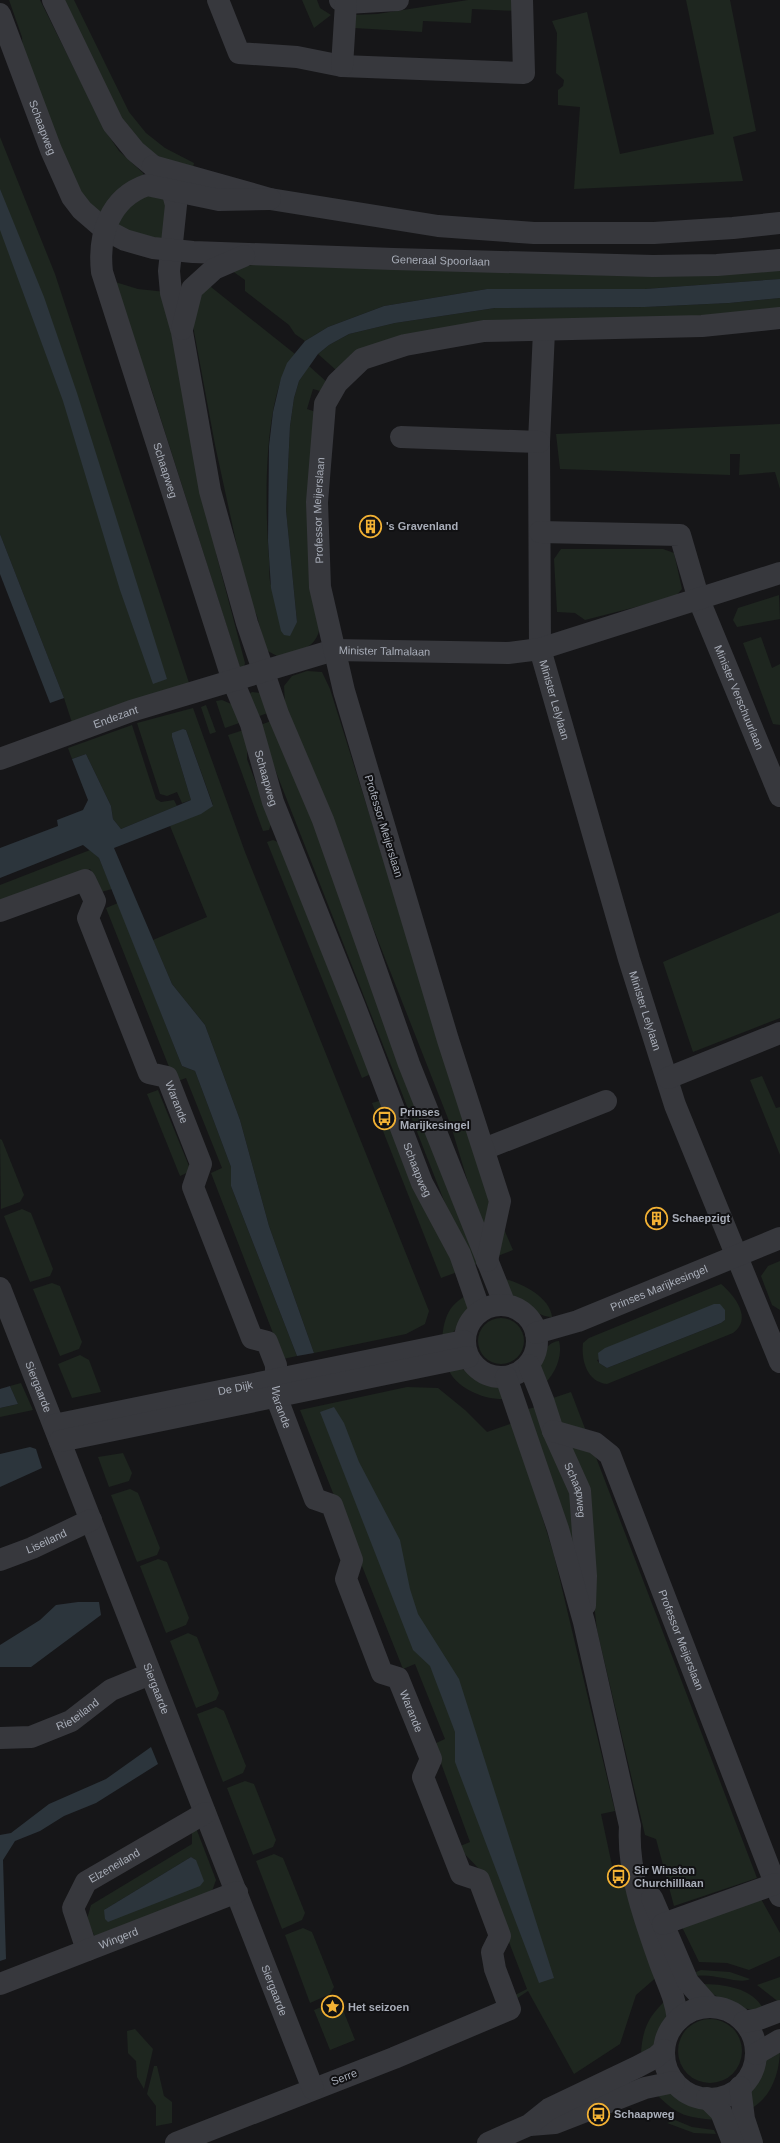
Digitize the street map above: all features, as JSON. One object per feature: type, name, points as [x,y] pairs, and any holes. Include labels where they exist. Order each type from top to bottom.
[{"type":"street","points":[[53,0],[113,124],[135,151],[153,166],[172,190],[176,205],[170,271],[171,293],[182,332],[210,490],[247,623],[278,714],[323,820],[409,1064],[486,1261],[505,1305]]},
{"type":"street","points":[[218,0],[239,53],[297,57],[342,66],[524,73],[522,0]]},
{"type":"street","points":[[342,66],[343,1],[398,0]]},
{"type":"street","name":"Schaapweg","points":[[0,14],[62,178],[72,197],[82,210],[104,229]]},
{"type":"street","points":[[153,166],[270,199],[438,226],[534,233],[654,233],[733,228],[780,223]]},
{"type":"street","name":"Schaapweg","points":[[270,199],[219,200],[147,185],[136,189],[126,196],[104,229],[100,248],[102,272],[233,681],[251,724],[273,802],[358,1014],[422,1183],[460,1254],[480,1311]]},
{"type":"street","name":"Generaal Spoorlaan","points":[[104,229],[125,240],[153,248],[252,254],[653,266],[717,265],[780,260]]},
{"type":"street","points":[[182,332],[192,289],[214,269],[252,254]]},
{"type":"street","points":[[540,649],[539,442],[544,331],[702,326],[780,318]]},
{"type":"street","name":"Professor Meijerslaan","points":[[486,1261],[500,1201],[437,1003],[344,691],[320,587],[317,502],[325,404],[337,383],[362,359],[405,345],[484,331],[544,331]]},
{"type":"street","points":[[401,437],[539,442]]},
{"type":"street","points":[[540,532],[680,535],[699,600]]},
{"type":"street","name":"Minister Talmalaan","points":[[233,681],[334,650],[508,653],[540,649],[699,600],[780,573]]},
{"type":"street","name":"Minister Verschuurlaan","points":[[699,600],[780,796]]},
{"type":"street","name":"Minister Lelylaan","points":[[540,649],[630,959],[668,1078],[675,1105],[737,1256],[774,1331],[780,1362]]},
{"type":"street","name":"Endezant","points":[[0,760],[131,712],[233,681]]},
{"type":"street","name":"Warande","points":[[0,912],[85,880],[95,901],[88,918],[149,1073],[167,1077],[201,1164],[193,1187],[252,1338],[267,1342],[276,1365],[276,1388],[315,1499],[332,1505],[352,1560],[346,1579],[382,1673],[398,1678],[431,1759],[423,1777],[461,1874],[478,1880],[500,1936],[492,1952],[495,1969],[510,2009]]},
{"type":"street","points":[[668,1078],[780,1033]]},
{"type":"street","points":[[484,1149],[606,1102]]},
{"type":"street","name":"Prinses Marijkesingel","points":[[536,1333],[578,1322],[780,1238]]},
{"type":"street","name":"Siergaarde","points":[[2,1300],[57,1433],[313,2089]]},
{"type":"street","points":[[496,1305],[505,1305],[523,1312],[532,1321],[536,1333],[535,1353],[529,1365],[519,1373],[499,1378],[484,1374],[472,1364],[466,1349],[467,1327],[480,1311],[496,1305]]},
{"type":"street","name":"De Dijk","points":[[57,1433],[466,1349]]},
{"type":"street","name":"Schaapweg","points":[[529,1365],[543,1400],[552,1431],[580,1491],[586,1576],[584,1622]]},
{"type":"street","name":"Schaapweg","points":[[506,1377],[558,1529],[584,1622],[630,1826],[640,1846],[651,1893],[688,1982],[710,2007]]},
{"type":"street","name":"Professor Meijerslaan","points":[[552,1431],[595,1443],[610,1455],[777,1883],[663,1924]]},
{"type":"street","name":"Liseiland","points":[[0,1560],[32,1548],[91,1520]]},
{"type":"street","name":"Rieteiland","points":[[0,1738],[31,1737],[71,1721],[111,1690],[150,1674]]},
{"type":"street","name":"Elzeneiland","points":[[87,1950],[73,1908],[86,1882],[205,1813]]},
{"type":"street","name":"Schaapweg","points":[[630,1826],[628,1846],[640,1899],[661,1965],[672,1989],[678,2020]]},
{"type":"street","name":"Wingerd","points":[[0,1984],[237,1892]]},
{"type":"street","points":[[710,2007],[728,2011],[744,2022],[755,2042],[756,2054],[752,2072],[740,2087],[730,2094],[719,2098],[694,2096],[683,2090],[674,2082],[666,2067],[664,2050],[669,2034],[678,2020],[687,2013],[710,2007]]},
{"type":"street","name":"Serre","points":[[176,2143],[420,2048],[510,2009]]},
{"type":"street","points":[[744,2022],[759,2019],[780,2011]]},
{"type":"street","points":[[756,2054],[780,2040]]},
{"type":"street","points":[[498,2141],[529,2125],[549,2109],[637,2067],[656,2057],[664,2050]]},
{"type":"street","points":[[529,2125],[555,2123],[645,2088],[674,2082]]},
{"type":"street","points":[[740,2087],[744,2119],[752,2143]]},
{"type":"street","points":[[707,2098],[721,2112],[733,2143]]},
{"type":"shaded area","points":[[9,0],[40,0],[106,132],[119,151],[143,173],[143,176],[106,217],[82,199],[23,55],[22,37]]},
{"type":"shaded area","points":[[61,0],[74,0],[129,112],[146,133],[165,148],[194,163],[192,173],[149,150],[122,120],[110,101],[88,59]]},
{"type":"shaded area","points":[[302,0],[317,0],[320,8],[331,15],[314,28]]},
{"type":"shaded area","points":[[468,0],[514,0],[518,11],[472,9],[471,23],[423,21],[422,32],[354,28],[352,15],[377,14]]},
{"type":"shaded area","points":[[686,0],[730,0],[756,131],[733,137],[743,181],[574,189],[580,107],[558,105],[558,90],[563,86],[564,80],[556,73],[557,33],[552,21],[587,12],[620,154],[714,134]]},
{"type":"shaded area","points":[[0,137],[55,274],[192,692],[75,732],[64,698],[0,534]]},
{"type":"shaded area","points":[[0,189],[44,297],[77,393],[167,679],[153,684],[120,590],[63,401],[0,230]]},
{"type":"shaded area","points":[[143,191],[167,198],[166,243],[114,227],[118,214]]},
{"type":"shaded area","points":[[780,263],[780,279],[645,289],[487,289],[384,306],[328,327],[305,341],[295,334],[289,325],[245,291],[245,280],[228,268],[253,265]]},
{"type":"shaded area","points":[[780,279],[780,298],[729,303],[645,307],[495,308],[395,323],[349,334],[329,345],[318,354],[299,381],[294,398],[290,426],[286,510],[297,622],[290,636],[284,635],[281,631],[271,588],[268,541],[269,446],[273,412],[281,378],[287,363],[305,341],[328,327],[384,306],[487,289],[645,289]]},
{"type":"shaded area","points":[[112,281],[138,289],[166,292],[217,557],[245,663],[244,667],[240,668],[151,388]]},
{"type":"shaded area","points":[[206,283],[295,354],[284,372],[276,395],[271,422],[268,452],[267,510],[271,585],[280,601],[297,622],[286,510],[290,426],[294,398],[299,381],[309,366],[329,384],[324,392],[313,389],[307,409],[316,412],[319,631],[313,643],[308,646],[277,656],[266,650],[257,616],[248,597],[215,445],[191,315]]},
{"type":"shaded area","points":[[780,298],[780,313],[555,321],[336,370],[318,354],[329,345],[349,334],[395,323],[495,308],[645,307],[729,303]]},
{"type":"shaded area","points":[[780,424],[780,489],[775,472],[739,475],[740,454],[730,454],[730,475],[560,469],[556,434]]},
{"type":"shaded area","points":[[0,534],[64,698],[50,703],[0,574]]},
{"type":"shaded area","points":[[561,549],[663,549],[674,553],[682,589],[675,597],[585,620],[575,613],[557,612],[554,559]]},
{"type":"shaded area","points":[[779,595],[780,619],[737,627],[733,620],[738,608]]},
{"type":"shaded area","points":[[761,637],[772,668],[780,664],[780,725],[773,724],[743,643]]},
{"type":"shaded area","points":[[307,671],[322,672],[330,689],[493,1208],[486,1242],[451,1126],[285,704],[284,686],[292,676]]},
{"type":"shaded area","points":[[252,692],[261,693],[273,711],[254,718],[249,694]]},
{"type":"shaded area","points":[[222,700],[236,706],[245,721],[225,728],[216,701]]},
{"type":"shaded area","points":[[206,705],[216,732],[210,734],[201,707]]},
{"type":"shaded area","points":[[193,708],[245,852],[429,1311],[425,1324],[406,1334],[314,1353],[269,1226],[240,1120],[205,1025],[172,984],[153,940],[207,917],[170,826],[213,805],[186,730],[183,729],[172,737],[191,800],[182,803],[177,792],[167,796],[160,794],[137,723]]},
{"type":"shaded area","points":[[276,719],[482,1262],[470,1267],[258,726]]},
{"type":"shaded area","points":[[132,725],[156,799],[161,802],[174,800],[177,806],[121,829],[113,819],[111,806],[86,754],[72,759],[68,748]]},
{"type":"shaded area","points":[[183,729],[186,730],[213,806],[201,814],[114,848],[172,984],[205,1025],[240,1120],[269,1226],[314,1353],[297,1356],[231,1186],[231,1167],[195,1071],[182,1066],[99,858],[83,845],[0,878],[0,848],[58,826],[57,820],[83,810],[88,800],[72,759],[86,754],[111,806],[113,819],[121,829],[191,800],[172,737],[172,733]]},
{"type":"shaded area","points":[[247,729],[247,759],[271,824],[269,830],[263,831],[228,735]]},
{"type":"shaded area","points":[[273,840],[278,842],[371,1074],[362,1078],[267,842]]},
{"type":"shaded area","points":[[90,850],[99,858],[112,889],[101,892],[90,869],[0,904],[0,885]]},
{"type":"shaded area","points":[[118,903],[182,1066],[195,1071],[231,1167],[231,1186],[297,1356],[283,1359],[211,1173],[222,1168],[186,1078],[175,1082],[106,908]]},
{"type":"shaded area","points":[[780,912],[780,1018],[693,1052],[663,962]]},
{"type":"shaded area","points":[[762,1076],[776,1108],[780,1107],[780,1155],[750,1080]]},
{"type":"shaded area","points":[[158,1090],[191,1171],[180,1176],[147,1094]]},
{"type":"shaded area","points":[[382,1100],[460,1271],[441,1278],[372,1103]]},
{"type":"shaded area","points":[[0,1139],[2,1140],[24,1195],[20,1202],[1,1209]]},
{"type":"shaded area","points":[[22,1209],[31,1213],[53,1269],[50,1276],[30,1282],[4,1216]]},
{"type":"shaded area","points":[[503,1227],[513,1250],[495,1257]]},
{"type":"shaded area","points":[[780,1261],[780,1310],[772,1305],[761,1276],[768,1266]]},
{"type":"shaded area","points":[[505,1279],[534,1292],[546,1303],[552,1317],[534,1311],[521,1303],[507,1289]]},
{"type":"shaded area","points":[[52,1283],[60,1286],[82,1342],[79,1349],[60,1356],[33,1289]]},
{"type":"shaded area","points":[[721,1284],[732,1295],[740,1308],[742,1315],[742,1321],[739,1327],[733,1333],[607,1384],[600,1382],[590,1375],[584,1363],[583,1343],[589,1338]],"holes":[[[725,1320],[721,1323],[607,1368],[597,1360]]]},
{"type":"shaded area","points":[[469,1294],[466,1314],[458,1327],[442,1339],[444,1324],[452,1307]]},
{"type":"shaded area","points":[[714,1304],[720,1304],[725,1310],[725,1320],[721,1323],[607,1368],[599,1363],[598,1353],[605,1348]]},
{"type":"shaded area","points":[[506,1318],[518,1324],[523,1332],[523,1350],[518,1358],[510,1363],[496,1364],[484,1358],[479,1350],[478,1336],[484,1324],[492,1319]]},
{"type":"shaded area","points":[[559,1341],[559,1359],[552,1375],[544,1384],[538,1364],[548,1346]]},
{"type":"shaded area","points":[[80,1355],[89,1360],[101,1392],[72,1398],[58,1364]]},
{"type":"shaded area","points":[[447,1366],[458,1366],[474,1377],[496,1385],[503,1391],[508,1399],[490,1398],[472,1392],[456,1381]]},
{"type":"shaded area","points":[[21,1383],[33,1410],[0,1417],[0,1408],[18,1404],[10,1386]]},
{"type":"shaded area","points":[[10,1386],[18,1404],[0,1408],[0,1389]]},
{"type":"shaded area","points":[[407,1387],[438,1388],[465,1410],[487,1432],[513,1423],[554,1555],[615,1811],[601,1814],[613,1870],[630,1887],[659,1975],[636,1995],[620,2044],[574,2074],[528,1991],[516,1999],[515,1995],[527,1989],[482,1872],[458,1847],[470,1842],[434,1744],[445,1739],[415,1664],[403,1669],[300,1410]]},
{"type":"shaded area","points":[[571,1392],[757,1878],[674,1906],[656,1839],[645,1835],[597,1630],[594,1604],[553,1398]]},
{"type":"shaded area","points":[[540,1406],[571,1487],[581,1578],[524,1410]]},
{"type":"shaded area","points":[[334,1407],[344,1423],[359,1462],[400,1540],[410,1589],[418,1614],[459,1679],[554,1978],[539,1983],[455,1762],[455,1732],[430,1666],[413,1650],[320,1412]]},
{"type":"shaded area","points":[[30,1447],[36,1449],[42,1468],[0,1487],[0,1454]]},
{"type":"shaded area","points":[[123,1453],[132,1473],[129,1481],[109,1487],[98,1457]]},
{"type":"shaded area","points":[[130,1489],[138,1493],[160,1548],[157,1555],[137,1562],[111,1495]]},
{"type":"shaded area","points":[[158,1559],[167,1562],[189,1618],[186,1625],[166,1633],[140,1566]]},
{"type":"shaded area","points":[[78,1602],[99,1602],[101,1615],[31,1667],[0,1667],[0,1645],[40,1620],[56,1605]]},
{"type":"shaded area","points":[[188,1633],[197,1637],[219,1693],[216,1700],[196,1708],[170,1641]]},
{"type":"shaded area","points":[[216,1707],[224,1711],[246,1766],[243,1773],[223,1782],[197,1714]]},
{"type":"shaded area","points":[[151,1747],[158,1764],[96,1803],[64,1816],[40,1831],[15,1841],[3,1860],[6,1959],[0,1961],[0,1835],[11,1833],[49,1804],[106,1779]]},
{"type":"shaded area","points":[[245,1781],[254,1784],[276,1840],[273,1847],[253,1855],[227,1788]]},
{"type":"shaded area","points":[[196,1828],[216,1880],[212,1891],[95,1937],[87,1919],[91,1905],[192,1844],[192,1831]],"holes":[[[191,1857],[196,1860],[104,1910]]]},
{"type":"shaded area","points":[[274,1854],[283,1858],[305,1913],[302,1920],[282,1929],[256,1861]]},
{"type":"shaded area","points":[[191,1857],[196,1860],[204,1881],[200,1886],[108,1922],[105,1919],[104,1910]]},
{"type":"shaded area","points":[[761,1899],[780,1933],[780,1956],[749,1970],[727,1963],[699,1962],[682,1927]]},
{"type":"shaded area","points":[[303,1928],[312,1932],[334,1987],[330,1994],[310,2003],[285,1935]]},
{"type":"shaded area","points":[[701,1970],[730,1972],[750,1979],[740,1981],[711,1976],[697,1976],[696,1972]]},
{"type":"shaded area","points":[[780,1977],[780,2003],[757,1985]]},
{"type":"shaded area","points":[[700,1984],[736,1988],[752,1996],[759,2002],[764,2010],[739,2007],[714,1995]]},
{"type":"shaded area","points":[[667,1999],[667,2019],[654,2045],[646,2052],[641,2052],[643,2036],[648,2022]]},
{"type":"shaded area","points":[[339,2000],[355,2040],[330,2050],[314,2010]]},
{"type":"shaded area","points":[[710,2019],[722,2022],[733,2028],[739,2039],[742,2051],[739,2063],[733,2074],[722,2080],[710,2083],[698,2080],[687,2074],[681,2063],[678,2051],[681,2039],[687,2028],[698,2022]]},
{"type":"shaded area","points":[[135,2029],[153,2049],[144,2089],[137,2077],[136,2061],[128,2053],[127,2031]]},
{"type":"shaded area","points":[[780,2049],[780,2058],[773,2084],[763,2099],[748,2110],[748,2095],[763,2064],[767,2058]]},
{"type":"shaded area","points":[[154,2066],[157,2066],[164,2096],[172,2102],[172,2123],[156,2126],[156,2106],[147,2094]]},
{"type":"shaded area","points":[[652,2090],[670,2092],[700,2105],[717,2120],[696,2118],[674,2110]]},
{"type":"shaded area","points":[[675,2120],[692,2127],[714,2130],[716,2134],[694,2133],[667,2123]]},
{"type":"place","name":"'s Gravenland","points":[[370,526]]},
{"type":"place","name":"Prinses Marijkesingel","points":[[384,1118]]},
{"type":"place","name":"Schaepzigt","points":[[657,1218]]},
{"type":"place","name":"Sir Winston Churchilllaan","points":[[619,1876]]},
{"type":"place","name":"Het seizoen","points":[[333,2007]]},
{"type":"place","name":"Schaapweg","points":[[599,2114]]}]
